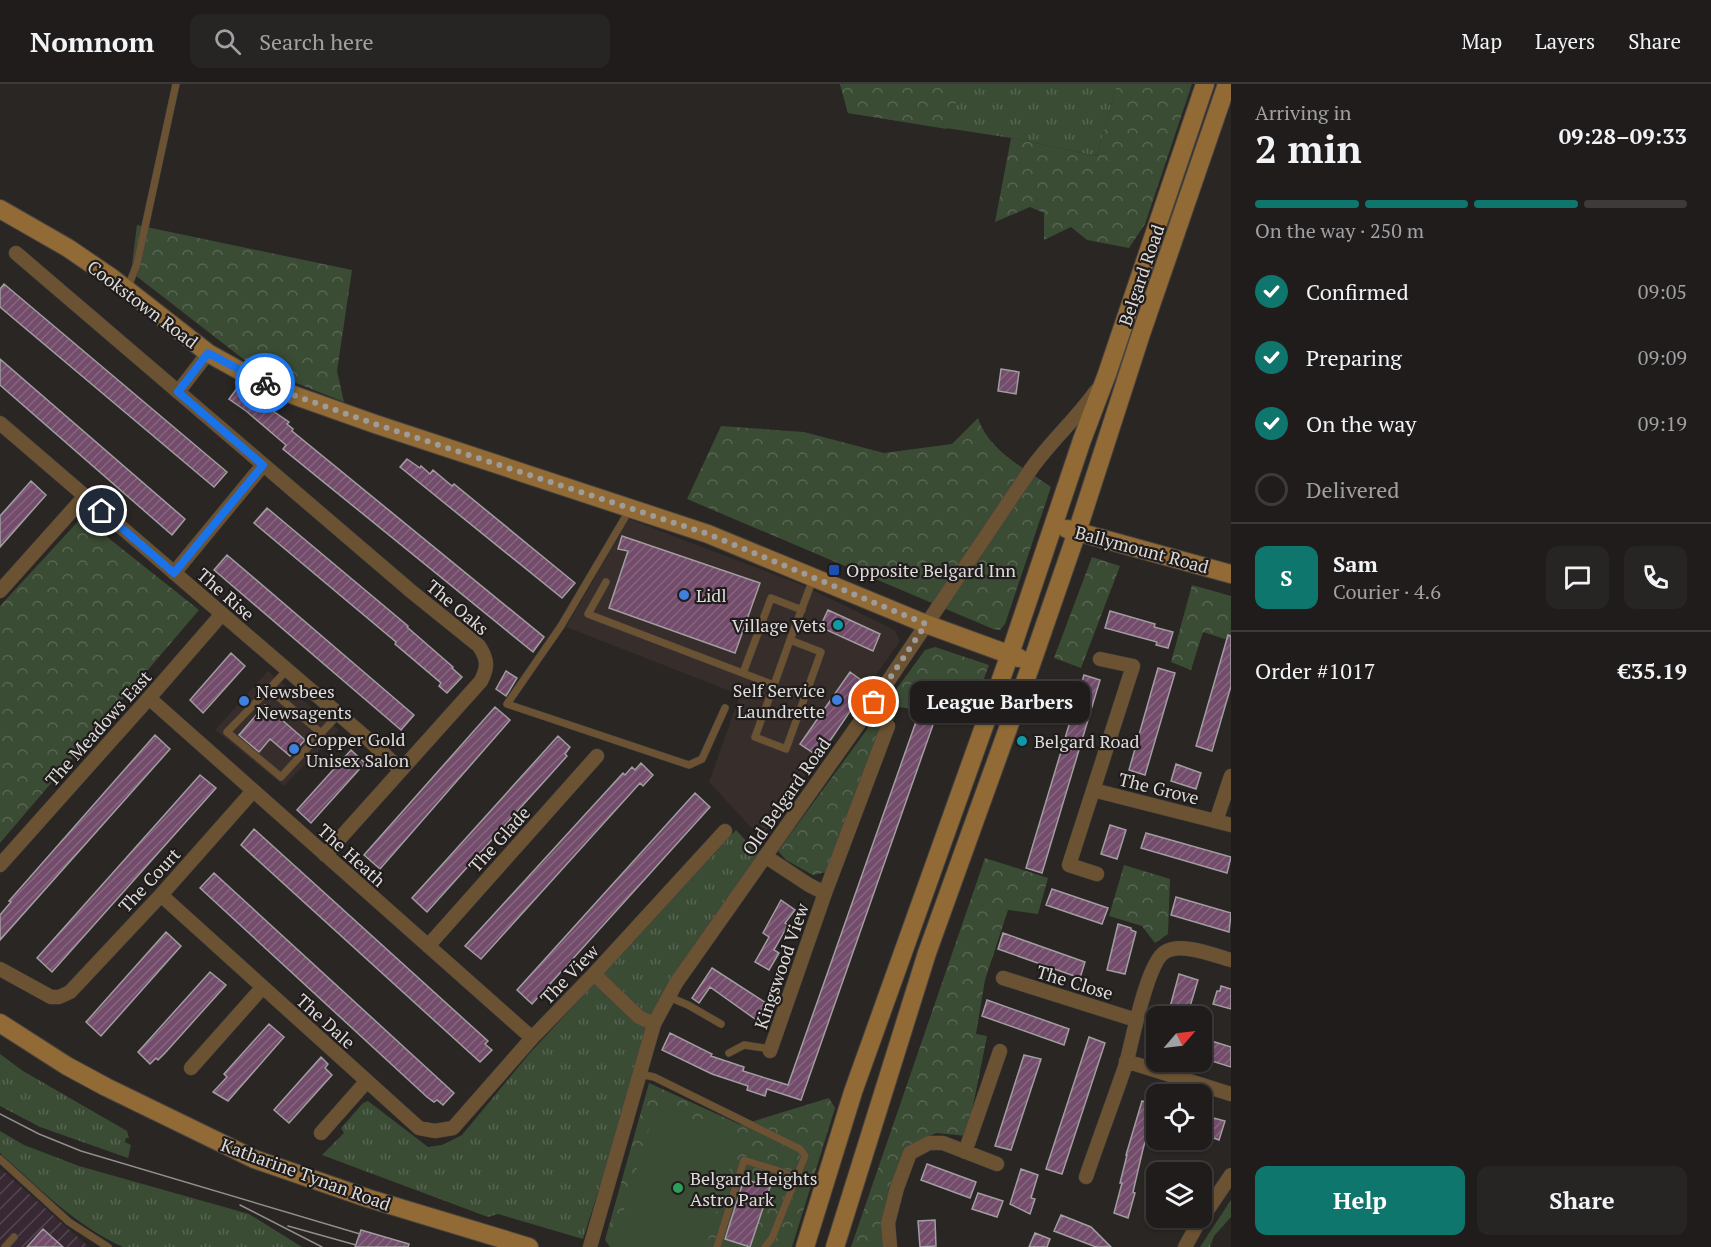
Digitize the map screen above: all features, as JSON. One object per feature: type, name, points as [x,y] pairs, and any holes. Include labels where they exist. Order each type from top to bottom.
[{"type":"main road","name":"Belgard Road","points":[[805,1247],[853,1092],[1010,654],[1205,84]]},
{"type":"main road","name":"Belgard Road","points":[[835,1247],[927,952],[1077,532],[1141,334],[1227,84]]},
{"type":"main road","name":"Cookstown Road","points":[[0,208],[68,248],[208,353],[251,377],[296,396],[708,534],[926,624],[1032,662]]},
{"type":"main road","name":"Ballymount Road","points":[[1053,525],[1231,574]]},
{"type":"main road","name":"Katharine Tynan Road","points":[[0,1023],[67,1066],[106,1087],[254,1159],[367,1198],[529,1247]]},
{"type":"street","name":"The Oaks","points":[[16,253],[412,592],[479,646],[487,658],[487,669],[481,681],[325,855]]},
{"type":"street","points":[[178,392],[208,353]]},
{"type":"street","name":"Old Belgard Road","points":[[590,1247],[654,1024],[676,983],[874,702],[1031,469],[1081,412],[1107,374]]},
{"type":"street","name":"The Rise","points":[[0,423],[401,770]]},
{"type":"street","points":[[174,573],[263,465]]},
{"type":"street","points":[[0,591],[85,496]]},
{"type":"street","name":"The Meadows East","points":[[0,865],[222,614]]},
{"type":"street","name":"The Grove","points":[[1097,874],[1069,865],[1133,666],[1100,659]]},
{"type":"street","name":"The Heath","points":[[149,698],[532,1038]]},
{"type":"street","name":"Kingswood View","points":[[771,1050],[825,893],[888,726]]},
{"type":"street","name":"The Glade","points":[[428,946],[597,756]]},
{"type":"street","name":"The Grove","points":[[1216,820],[1231,776]]},
{"type":"street","name":"The Grove","points":[[1093,790],[1231,825]]},
{"type":"street","name":"The Court","points":[[0,969],[51,996],[59,997],[70,992],[161,895],[253,791]]},
{"type":"street","name":"The View","points":[[435,1131],[453,1128],[532,1038],[594,974],[724,831]]},
{"type":"street","name":"Kingswood View","points":[[765,856],[825,893]]},
{"type":"street","name":"The Dale","points":[[161,895],[419,1128],[435,1131]]},
{"type":"street","points":[[1086,1177],[1126,1061],[1136,1020],[1154,967],[1163,952],[1178,947],[1231,960]]},
{"type":"street","points":[[594,974],[639,1017],[654,1024]]},
{"type":"street","name":"The Close","points":[[1003,978],[1136,1020]]},
{"type":"street","points":[[191,1068],[262,988]]},
{"type":"street","points":[[965,1152],[1000,1051]]},
{"type":"street","points":[[1126,1061],[1231,1094]]},
{"type":"street","points":[[321,1133],[366,1082]]},
{"type":"street","points":[[890,1247],[888,1222],[910,1153],[929,1143],[943,1143],[997,1164]]},
{"type":"street","points":[[1185,1247],[1231,1175]]},
{"type":"lane","points":[[127,290],[137,264],[176,84]]},
{"type":"lane","points":[[630,508],[561,626],[507,704],[689,765],[702,759],[725,708]]},
{"type":"lane","points":[[790,640],[821,652],[786,749],[755,737],[790,640],[814,577]]},
{"type":"lane","points":[[606,582],[588,614],[774,684]]},
{"type":"lane","points":[[743,673],[771,598],[802,610]]},
{"type":"lane","points":[[287,670],[227,732],[281,777],[339,714]]},
{"type":"lane","points":[[269,689],[321,733]]},
{"type":"lane","points":[[669,997],[721,1024]]},
{"type":"lane","points":[[729,1053],[744,1045],[771,1050]]},
{"type":"lane","points":[[640,1074],[654,1077],[800,1149],[805,1156],[798,1177],[772,1238],[765,1247]]},
{"type":"lane","points":[[0,1159],[69,1222],[108,1247]]},
{"type":"lane","points":[[717,1247],[744,1161],[798,1177]]},
{"type":"lane","points":[[5,1247],[14,1237]]},
{"type":"shaded area","points":[[629,519],[802,585],[895,630],[900,641],[761,838],[709,782],[740,695],[566,627]]},
{"type":"shaded area","points":[[268,671],[339,730],[284,786],[215,730]]},
{"type":"shaded area","points":[[0,1168],[89,1247],[0,1247]]},
{"type":"green space","points":[[840,84],[1117,84],[1097,156],[1011,138],[848,113]]},
{"type":"green space","points":[[840,84],[962,84],[947,129],[848,113]]},
{"type":"green space","points":[[1117,84],[1192,84],[1145,224],[1129,248],[1087,240],[1071,227],[1044,240],[1044,213],[1030,207],[995,222],[1011,138],[1097,156]]},
{"type":"green space","points":[[137,225],[352,270],[337,371],[344,402],[251,365],[131,272]]},
{"type":"green space","points":[[978,418],[990,440],[998,449],[1051,487],[1005,624],[1000,630],[687,499],[721,426],[804,432],[884,453],[952,444]]},
{"type":"green space","points":[[82,517],[199,610],[0,843],[0,606]]},
{"type":"green space","points":[[1092,557],[1120,566],[1081,668],[1054,658]]},
{"type":"green space","points":[[1192,585],[1231,596],[1231,641],[1203,632],[1191,670],[1171,662]]},
{"type":"green space","points":[[935,647],[989,665],[969,719],[899,707],[827,872],[813,875],[786,860],[778,851],[925,650]]},
{"type":"green space","points":[[736,830],[759,855],[671,981],[635,1076],[583,1239],[498,1214],[488,1217],[322,1155],[344,1133],[341,1128],[363,1103],[368,1101],[428,1147],[442,1145],[462,1135],[529,1054]]},
{"type":"green space","points":[[985,858],[1048,878],[1038,914],[1008,910],[985,980],[976,1034],[987,1036],[967,1136],[936,1133],[914,1144],[903,1156],[886,1202],[882,1228],[884,1247],[851,1247]]},
{"type":"green space","points":[[1124,865],[1170,879],[1168,934],[1155,943],[1142,926],[1109,916]]},
{"type":"green space","points":[[0,1054],[23,1071],[127,1131],[129,1138],[126,1138],[125,1142],[131,1145],[128,1158],[40,1127],[0,1106]]},
{"type":"green space","points":[[649,1083],[741,1125],[829,1098],[835,1108],[792,1247],[610,1247],[605,1240]]},
{"type":"green space","name":"Belgard Heights Astro Park","points":[[655,1109],[740,1135],[706,1247],[636,1247],[615,1240]]},
{"type":"green space","points":[[0,1131],[24,1145],[79,1166],[249,1214],[302,1247],[123,1247],[73,1217],[0,1153]]},
{"type":"green space","points":[[1231,1200],[1231,1217],[1214,1236],[1210,1247],[1200,1247]]},
{"type":"building","points":[[4,284],[227,472],[214,487],[0,307],[0,289]]},
{"type":"building","points":[[0,359],[185,519],[172,535],[0,385]]},
{"type":"building","points":[[1001,369],[1019,372],[1016,394],[998,391]]},
{"type":"building","points":[[238,387],[289,422],[287,424],[293,429],[292,431],[544,637],[533,652],[283,449],[286,445],[229,399]]},
{"type":"building","points":[[407,459],[430,474],[433,470],[452,486],[454,484],[575,583],[562,598],[400,467]]},
{"type":"building","points":[[31,481],[46,495],[0,547],[0,516]]},
{"type":"building","points":[[267,508],[408,626],[453,667],[462,677],[447,693],[439,686],[441,683],[395,644],[396,642],[254,523]]},
{"type":"building","name":"Lidl","points":[[622,536],[760,583],[735,653],[609,608],[628,551],[618,549]]},
{"type":"building","points":[[227,555],[414,715],[401,730],[214,570]]},
{"type":"building","points":[[828,610],[880,634],[873,651],[820,627]]},
{"type":"building","points":[[1110,611],[1155,624],[1154,627],[1173,632],[1168,648],[1156,645],[1157,642],[1105,628]]},
{"type":"building","points":[[1228,635],[1231,636],[1231,686],[1212,751],[1196,746]]},
{"type":"building","points":[[231,653],[245,666],[203,713],[190,700]]},
{"type":"building","points":[[1158,668],[1175,673],[1145,775],[1129,770]]},
{"type":"building","points":[[506,671],[517,678],[506,696],[496,689]]},
{"type":"building","points":[[850,672],[868,685],[819,757],[800,744]]},
{"type":"building","points":[[1084,675],[1100,680],[1042,873],[1026,868]]},
{"type":"building","points":[[265,705],[305,740],[290,756],[270,739],[259,752],[239,735]]},
{"type":"building","points":[[495,707],[510,720],[380,869],[364,855]]},
{"type":"building","points":[[918,716],[934,722],[801,1100],[767,1089],[765,1096],[747,1090],[748,1086],[712,1074],[662,1050],[670,1033],[712,1054],[711,1056],[744,1067],[743,1071],[788,1085]]},
{"type":"building","points":[[155,735],[170,749],[0,940],[0,915],[11,902],[9,901]]},
{"type":"building","points":[[558,736],[570,747],[565,754],[567,756],[427,912],[412,898]]},
{"type":"building","points":[[351,750],[365,763],[311,823],[297,810]]},
{"type":"building","points":[[641,763],[653,775],[643,786],[640,783],[481,959],[465,946],[623,773],[625,775],[632,767],[635,770]]},
{"type":"building","points":[[1176,764],[1201,773],[1196,789],[1171,781]]},
{"type":"building","points":[[200,775],[216,788],[52,972],[37,958]]},
{"type":"building","points":[[695,793],[710,807],[532,1004],[517,990]]},
{"type":"building","points":[[1110,825],[1126,830],[1117,859],[1101,854]]},
{"type":"building","points":[[254,829],[488,1041],[485,1044],[492,1050],[480,1062],[241,845]]},
{"type":"building","points":[[1146,833],[1231,857],[1227,873],[1141,848]]},
{"type":"building","points":[[214,873],[454,1093],[443,1105],[427,1097],[200,888]]},
{"type":"building","points":[[1052,889],[1108,908],[1102,924],[1046,905]]},
{"type":"building","points":[[1176,897],[1231,913],[1229,932],[1171,915]]},
{"type":"building","points":[[781,900],[795,910],[785,923],[788,925],[774,950],[779,953],[769,970],[755,962],[769,937],[763,933]]},
{"type":"building","points":[[1118,924],[1136,932],[1125,974],[1107,970]]},
{"type":"building","points":[[166,932],[181,946],[101,1036],[86,1022]]},
{"type":"building","points":[[1003,933],[1085,962],[1080,978],[998,949]]},
{"type":"building","points":[[712,968],[766,1003],[755,1019],[710,987],[699,1003],[692,998]]},
{"type":"building","points":[[210,972],[226,985],[165,1053],[150,1064],[138,1052]]},
{"type":"building","points":[[1179,974],[1198,980],[1190,1006],[1170,1006]]},
{"type":"building","points":[[1221,986],[1231,989],[1231,1009],[1213,1004]]},
{"type":"building","points":[[987,1000],[1069,1029],[1064,1045],[982,1016]]},
{"type":"building","points":[[269,1024],[284,1037],[228,1101],[213,1092],[227,1077],[224,1074]]},
{"type":"building","points":[[1089,1037],[1105,1043],[1062,1174],[1046,1169]]},
{"type":"building","points":[[1212,1041],[1231,1047],[1231,1067],[1212,1061]]},
{"type":"building","points":[[1024,1055],[1041,1059],[1011,1150],[995,1146]]},
{"type":"building","points":[[321,1057],[328,1064],[325,1068],[332,1075],[289,1123],[274,1110]]},
{"type":"building","points":[[1142,1101],[1146,1102],[1146,1139],[1128,1218],[1114,1213],[1126,1155]]},
{"type":"building","points":[[1212,1118],[1225,1121],[1219,1140],[1212,1138]]},
{"type":"building","points":[[927,1164],[976,1182],[970,1198],[921,1180]]},
{"type":"building","points":[[1021,1169],[1038,1175],[1031,1198],[1035,1199],[1030,1214],[1010,1204]]},
{"type":"building","points":[[744,1179],[770,1187],[750,1247],[725,1239]]},
{"type":"building","points":[[978,1193],[1003,1201],[997,1217],[972,1209]]},
{"type":"building","points":[[1061,1215],[1091,1227],[1111,1247],[1096,1247],[1054,1231]]},
{"type":"building","points":[[935,1220],[936,1246],[920,1247],[918,1221]]},
{"type":"building","points":[[43,1229],[63,1247],[27,1247]]},
{"type":"building","points":[[361,1230],[409,1244],[408,1247],[355,1247]]},
{"type":"building","points":[[1035,1233],[1050,1239],[1047,1247],[1029,1247]]},
{"type":"tram line","points":[[0,1114],[39,1134],[81,1151],[360,1234]]},
{"type":"tram line","points":[[240,1205],[322,1247]]},
{"type":"tram line","points":[[288,1226],[356,1245]]},
{"type":"way so far","points":[[265,383],[375,424],[708,534],[926,624],[874,702]]},
{"type":"place","name":"Opposite Belgard Inn","points":[[834,570]]},
{"type":"place","name":"Lidl","points":[[684,595]]},
{"type":"place","name":"Village Vets","points":[[838,625]]},
{"type":"place","name":"Self Service Laundrette","points":[[837,700]]},
{"type":"place","name":"Newsbees Newsagents","points":[[244,701]]},
{"type":"place","name":"League Barbers","points":[[874,702]]},
{"type":"place","name":"Belgard Road","points":[[1022,741]]},
{"type":"place","name":"Copper Gold Unisex Salon","points":[[294,749]]},
{"type":"place","name":"Belgard Heights Astro Park","points":[[678,1188]]},
{"type":"route","points":[[102,511],[174,573],[263,465],[178,392],[208,353],[265,383]]}]
